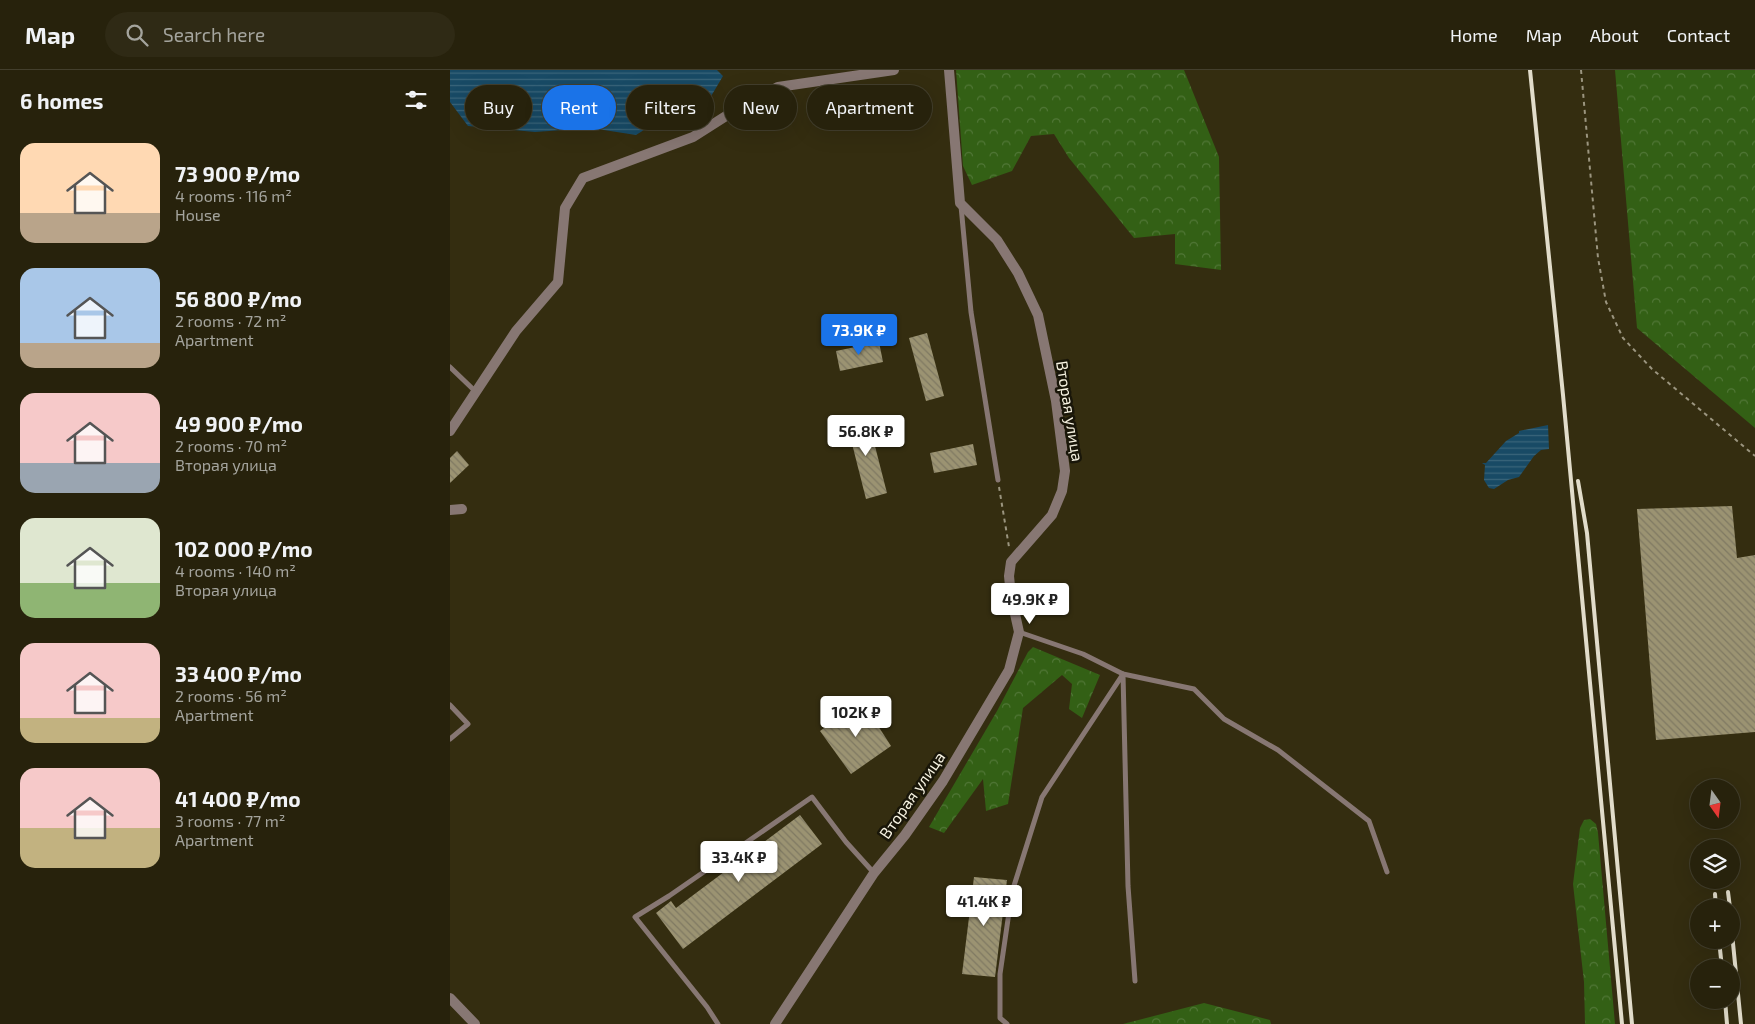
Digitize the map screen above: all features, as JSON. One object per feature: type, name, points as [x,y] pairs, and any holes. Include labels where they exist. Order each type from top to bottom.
[{"type":"street","points":[[450,431],[516,331],[558,282],[565,208],[584,178],[693,137],[737,109],[778,87],[894,70]]},
{"type":"street","points":[[950,70],[960,203]]},
{"type":"street","name":"Вторая улица","points":[[775,1024],[874,873],[905,835],[943,781],[1009,670],[1019,632],[1011,596],[1009,576],[1011,562],[1052,515],[1062,492],[1065,471],[1056,401],[1038,316],[1018,273],[997,240],[960,203]]},
{"type":"street","points":[[450,510],[462,509]]},
{"type":"street","points":[[450,998],[475,1024]]},
{"type":"lane","points":[[960,203],[971,312],[998,480]]},
{"type":"lane","points":[[450,367],[476,393]]},
{"type":"lane","points":[[1019,632],[1083,654],[1123,674],[1194,689],[1224,719],[1278,750],[1369,821],[1387,872]]},
{"type":"lane","points":[[1123,674],[1128,886],[1134,981]]},
{"type":"lane","points":[[1007,1024],[1000,1018],[1000,974],[1012,892],[1042,797],[1123,674]]},
{"type":"lane","points":[[450,705],[468,724],[450,740]]},
{"type":"lane","points":[[718,1024],[707,1007],[635,917],[669,896],[812,796],[846,842],[874,873]]},
{"type":"path","points":[[1581,70],[1598,258],[1606,302],[1623,338],[1652,369],[1755,456]]},
{"type":"path","points":[[1001,498],[1011,562]]},
{"type":"green space","points":[[956,70],[1184,70],[1219,157],[1221,270],[1175,264],[1175,234],[1134,238],[1069,158],[1054,134],[1031,136],[1012,171],[972,185],[963,166]]},
{"type":"green space","points":[[1615,70],[1755,70],[1755,428],[1637,328]]},
{"type":"green space","points":[[1033,647],[1100,675],[1082,718],[1069,709],[1072,684],[1062,675],[1023,708],[1008,804],[986,811],[983,779],[944,833],[929,827],[997,711],[1028,652]]},
{"type":"green space","points":[[1590,819],[1596,824],[1598,833],[1615,1024],[1585,1024],[1584,982],[1573,884],[1580,828],[1584,820]]},
{"type":"green space","points":[[1204,1003],[1270,1020],[1271,1024],[1123,1024]]},
{"type":"water","points":[[450,70],[717,70],[723,76],[714,91],[714,85],[626,85],[626,130],[644,130],[636,135],[604,130],[616,130],[616,85],[542,85],[542,130],[563,130],[535,132],[513,130],[532,130],[532,85],[465,85],[465,122],[450,102]]},
{"type":"water","points":[[1548,425],[1549,449],[1541,450],[1534,456],[1519,477],[1508,480],[1494,489],[1489,488],[1484,480],[1485,465],[1482,463],[1486,463],[1506,441],[1519,433],[1519,431]]},
{"type":"building","points":[[927,333],[944,396],[926,401],[909,338]]},
{"type":"building","points":[[879,342],[883,362],[840,371],[836,351]]},
{"type":"building","points":[[867,415],[887,493],[866,499],[846,420]]},
{"type":"building","points":[[973,444],[977,465],[934,473],[930,453]]},
{"type":"building","points":[[457,451],[469,465],[450,483],[450,458]]},
{"type":"building","points":[[1732,506],[1737,558],[1755,555],[1755,732],[1656,740],[1637,509]]},
{"type":"building","points":[[862,701],[891,746],[851,774],[820,731]]},
{"type":"building","points":[[800,815],[822,844],[683,949],[656,913],[671,901],[676,908]]},
{"type":"building","points":[[974,877],[1007,880],[995,977],[962,974]]},
{"type":"railway","points":[[1530,70],[1563,395],[1622,1024]]},
{"type":"railway","points":[[1578,481],[1587,533],[1632,1024]]},
{"type":"railway","points":[[1728,892],[1729,899]]},
{"type":"railway","points":[[1715,894],[1715,899]]},
{"type":"railway","points":[[1720,949],[1721,959]]},
{"type":"railway","points":[[1734,949],[1741,1024]]},
{"type":"railway","points":[[1726,1009],[1727,1024]]}]
